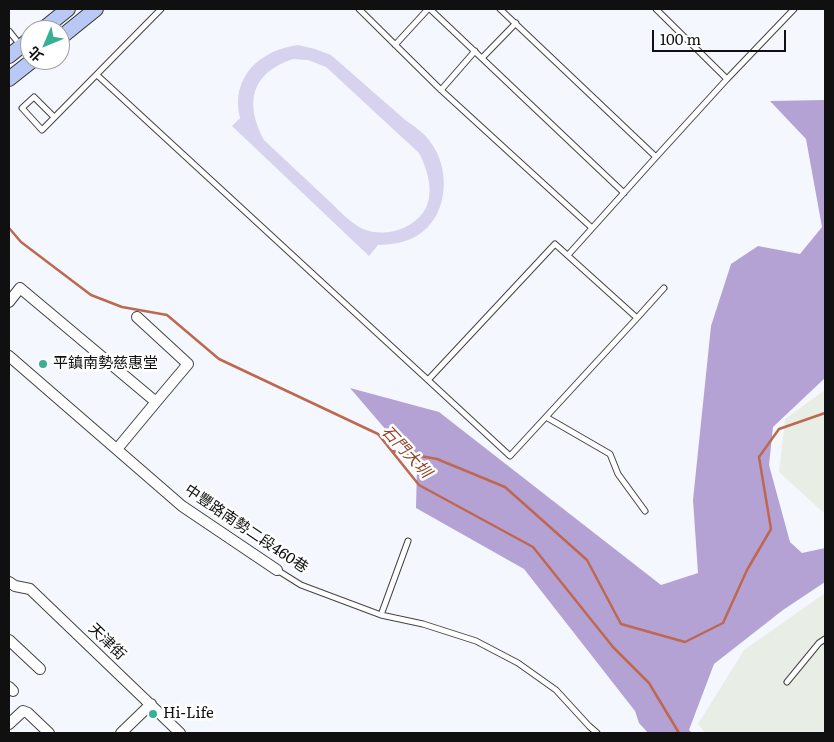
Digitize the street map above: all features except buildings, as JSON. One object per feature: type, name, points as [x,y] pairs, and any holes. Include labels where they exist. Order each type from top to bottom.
[{"type":"main road","points":[[54,20],[68,9]]},
{"type":"main road","points":[[70,30],[96,9]]},
{"type":"main road","points":[[9,56],[20,48]]},
{"type":"main road","points":[[9,79],[20,70]]},
{"type":"street","points":[[9,302],[20,288],[156,402]]},
{"type":"street","points":[[117,449],[188,364],[137,317]]},
{"type":"street","name":"中豐路南勢二段460巷","points":[[9,356],[182,506],[277,570]]},
{"type":"street","name":"天津街","points":[[11,587],[30,589],[180,733]]},
{"type":"street","points":[[9,640],[40,669]]},
{"type":"street","points":[[122,733],[151,704]]},
{"type":"street","points":[[9,724],[23,711],[28,713],[49,733]]},
{"type":"lane","points":[[54,118],[34,97],[22,108],[42,130],[54,118],[97,75],[160,9]]},
{"type":"lane","points":[[359,9],[441,90],[592,228]]},
{"type":"lane","points":[[395,45],[429,9],[624,193]]},
{"type":"lane","points":[[500,9],[656,157]]},
{"type":"lane","points":[[506,14],[511,9]]},
{"type":"lane","points":[[656,9],[727,78]]},
{"type":"lane","points":[[568,255],[727,78],[794,9]]},
{"type":"lane","points":[[482,58],[516,23]]},
{"type":"lane","points":[[9,31],[20,39]]},
{"type":"lane","points":[[441,90],[475,51]]},
{"type":"lane","points":[[97,75],[510,456],[664,288]]},
{"type":"lane","points":[[428,380],[555,244],[637,318]]},
{"type":"lane","points":[[546,417],[610,454],[618,474],[645,511]]},
{"type":"lane","points":[[381,615],[408,541]]},
{"type":"lane","name":"中豐路南勢二段460巷","points":[[277,570],[301,584],[381,615],[423,624],[476,641],[518,663],[556,690],[597,733]]},
{"type":"lane","points":[[787,682],[819,642],[825,639]]},
{"type":"shaded area","points":[[298,45],[331,55],[428,139],[440,160],[444,189],[436,216],[425,230],[411,239],[378,245],[369,256],[232,126],[240,118],[238,103],[244,78],[260,59],[284,48]],"holes":[[[293,59],[308,60],[326,67],[419,153],[428,175],[430,192],[429,200],[422,214],[410,225],[387,232],[363,229],[345,216],[264,140],[254,114],[253,102],[255,91],[260,81],[268,72],[279,65]]]},
{"type":"shaded area","points":[[825,100],[825,378],[773,427],[769,465],[790,542],[802,553],[825,548],[825,582],[783,610],[714,664],[689,730],[692,733],[648,733],[639,723],[635,711],[524,569],[416,508],[417,466],[350,388],[439,412],[661,585],[698,573],[693,500],[711,326],[731,264],[758,246],[800,254],[822,227],[806,139],[770,101]]},
{"type":"shaded area","points":[[825,390],[825,514],[779,472],[785,419]]},
{"type":"shaded area","points":[[825,593],[825,733],[705,733],[698,724],[744,650]]},
{"type":"waterway","name":"石門大圳","points":[[9,228],[21,242],[91,295],[122,307],[167,315],[219,359],[378,434],[419,485],[533,547],[613,647],[649,683],[679,733]]},
{"type":"waterway","points":[[392,451],[437,459],[505,487],[587,560],[621,624],[685,642],[723,623],[747,570],[771,529],[759,457],[779,429],[825,413]]},
{"type":"place","name":"平鎮南勢慈惠堂","points":[[43,364]]},
{"type":"place","name":"Hi-Life","points":[[153,714]]}]
